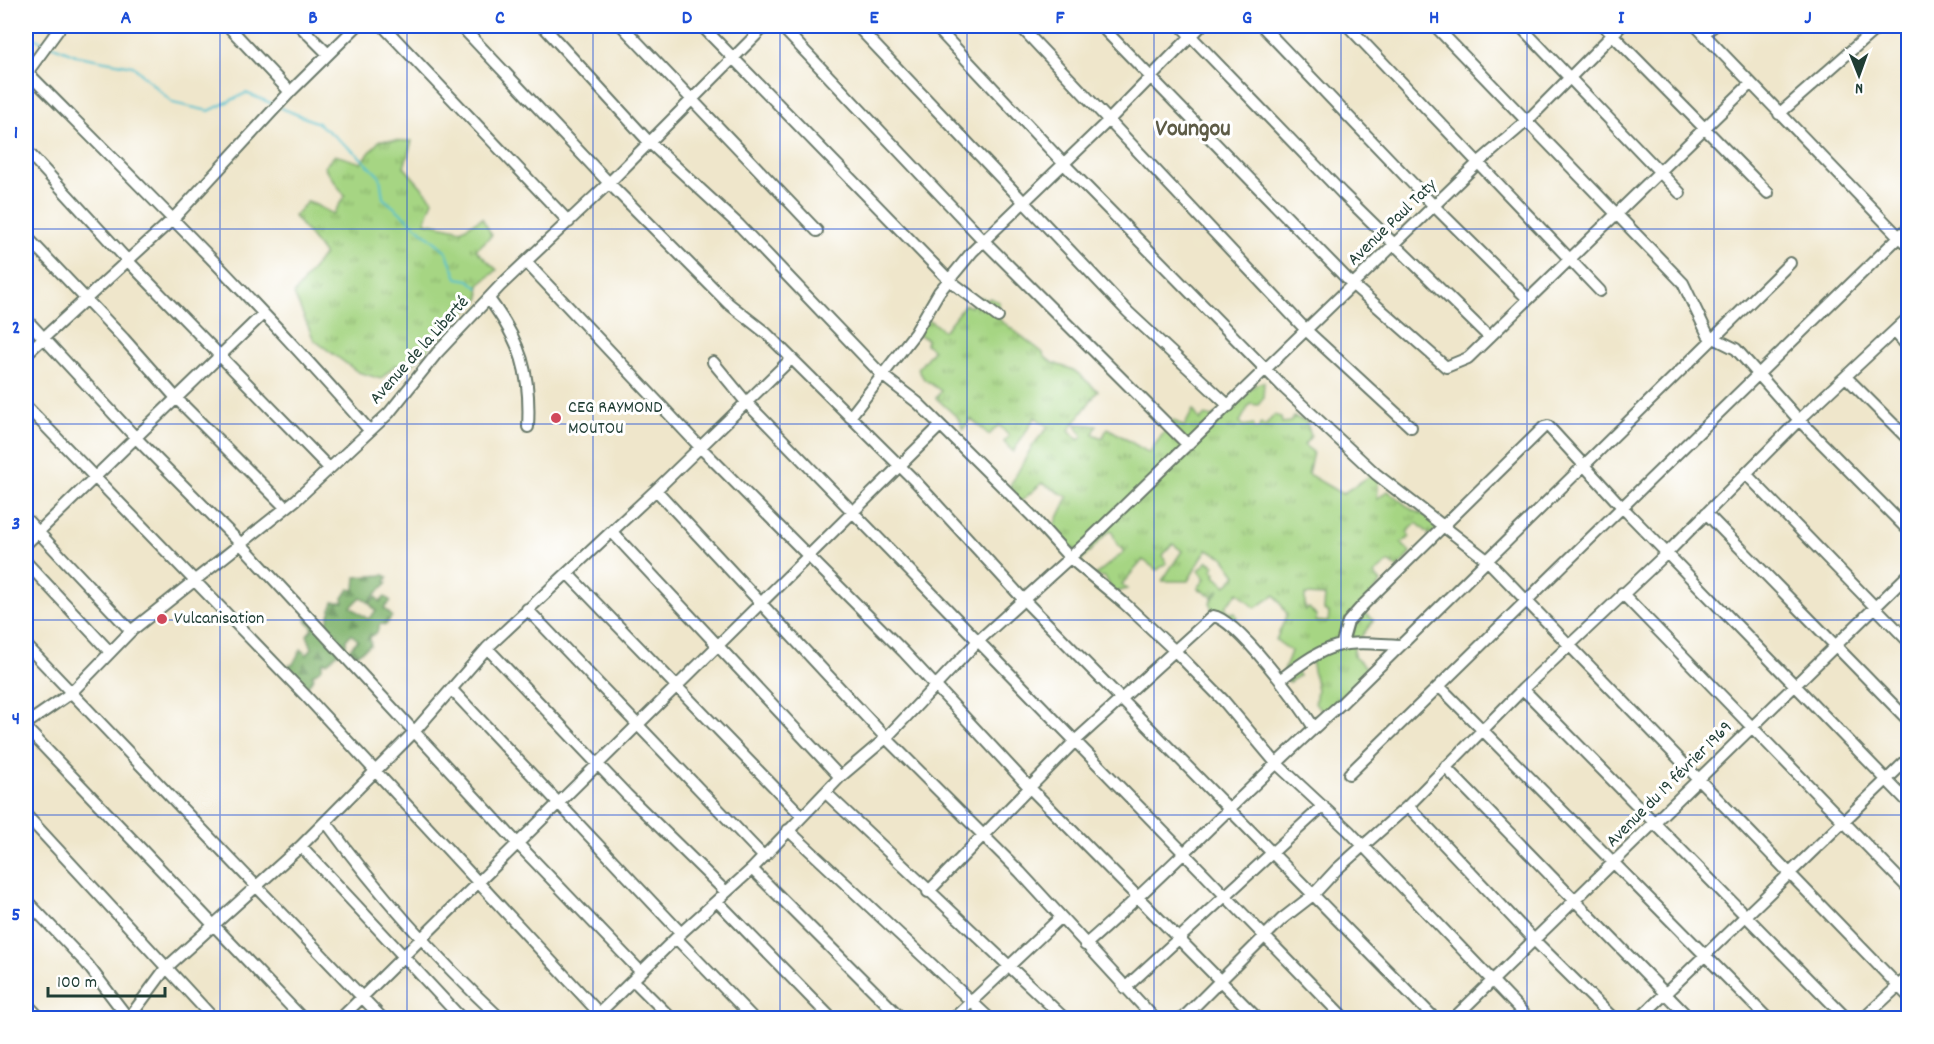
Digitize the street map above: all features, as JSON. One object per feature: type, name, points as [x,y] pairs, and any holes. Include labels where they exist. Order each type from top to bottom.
[{"type":"street","points":[[61,26],[26,73],[173,219],[316,369],[369,430]]},
{"type":"street","points":[[228,26],[290,92]]},
{"type":"street","points":[[300,26],[328,54]]},
{"type":"street","points":[[26,354],[173,219],[290,92],[357,26]]},
{"type":"street","points":[[384,26],[568,222]]},
{"type":"street","points":[[461,26],[609,183],[729,304],[766,333],[790,360],[901,467],[1023,599],[1434,1018]]},
{"type":"street","points":[[543,26],[649,142],[740,225],[882,375],[918,403],[1032,515],[1070,558],[1124,603],[1174,650],[1223,700],[1275,762],[1323,807],[1528,1018]]},
{"type":"street","points":[[622,26],[817,231]]},
{"type":"street","points":[[702,26],[949,280],[998,317]]},
{"type":"street","name":"Avenue de la Liberté","points":[[26,724],[71,693],[131,631],[286,508],[329,468],[403,398],[437,353],[489,298],[609,183],[765,26]]},
{"type":"street","points":[[781,26],[983,240],[1188,445]]},
{"type":"street","points":[[857,26],[1128,312],[1229,406]]},
{"type":"street","points":[[935,26],[1064,164],[1267,368],[1285,389],[1376,474],[1486,560],[1908,996]]},
{"type":"street","points":[[1020,26],[1307,331],[1411,427]]},
{"type":"street","points":[[1101,26],[1353,285],[1446,367],[1468,357],[1751,83]]},
{"type":"street","points":[[1181,26],[1342,193],[1488,336]]},
{"type":"street","points":[[850,417],[915,333],[949,280],[983,240],[1109,120],[1201,26]]},
{"type":"street","points":[[1262,26],[1434,206],[1528,299]]},
{"type":"street","points":[[1348,26],[1600,291]]},
{"type":"street","points":[[1435,26],[1683,283],[1708,335],[1736,349],[1799,420],[1908,530]]},
{"type":"street","points":[[1520,26],[1680,193]]},
{"type":"street","points":[[1604,26],[1768,193]]},
{"type":"street","name":"Avenue Paul Taty","points":[[596,1016],[678,935],[752,869],[840,777],[886,738],[977,642],[1070,558],[1229,406],[1478,163],[1527,121],[1621,26]]},
{"type":"street","points":[[1700,29],[1714,26]]},
{"type":"street","points":[[1779,114],[1879,26]]},
{"type":"street","points":[[1700,29],[1908,246]]},
{"type":"street","points":[[26,150],[128,261],[329,468]]},
{"type":"street","points":[[1349,774],[1908,228]]},
{"type":"street","points":[[26,236],[177,399],[286,508]]},
{"type":"street","points":[[526,262],[700,447],[934,686],[1029,788],[1138,897],[1177,940],[1257,1018]]},
{"type":"street","points":[[1085,945],[1138,897],[1275,762],[1314,728],[1584,467],[1790,263]]},
{"type":"street","points":[[489,298],[512,333],[523,360],[530,394],[528,427]]},
{"type":"street","points":[[26,544],[263,314]]},
{"type":"street","points":[[1183,1018],[1264,938],[1313,895],[1337,869],[1408,806],[1444,767],[1622,592],[1667,553],[1799,420],[1908,318]]},
{"type":"street","points":[[26,319],[136,438],[241,544],[518,844],[641,972]]},
{"type":"street","points":[[1894,332],[1908,346]]},
{"type":"street","points":[[26,900],[87,964],[129,1018],[166,968],[326,822],[414,732],[487,648],[612,532],[790,360]]},
{"type":"street","points":[[713,362],[746,402],[855,512],[977,642],[1223,896],[1344,1018]]},
{"type":"street","points":[[1846,377],[1908,439]]},
{"type":"street","points":[[26,406],[195,580],[478,881],[596,1016]]},
{"type":"street","points":[[341,1018],[678,687],[717,645],[809,558],[940,426]]},
{"type":"street","points":[[1342,644],[1348,622],[1443,525],[1544,427],[1548,426],[1623,508],[1908,802]]},
{"type":"street","points":[[1746,474],[1908,641]]},
{"type":"street","points":[[656,490],[886,738],[983,835],[1155,1018]]},
{"type":"street","points":[[1706,513],[1908,720]]},
{"type":"street","points":[[26,519],[131,631]]},
{"type":"street","points":[[612,532],[840,777]]},
{"type":"street","points":[[26,562],[110,652]]},
{"type":"street","points":[[567,573],[801,816]]},
{"type":"street","name":"Avenue du 19 février 1969","points":[[1454,1018],[1908,575]]},
{"type":"street","points":[[1622,592],[1754,726],[1908,888]]},
{"type":"street","points":[[527,609],[764,856]]},
{"type":"street","points":[[928,892],[1119,698],[1209,618],[1216,616],[1281,679],[1314,728]]},
{"type":"street","points":[[1281,679],[1310,657],[1342,644],[1399,645]]},
{"type":"street","points":[[26,645],[382,1018]]},
{"type":"street","points":[[487,648],[636,804],[726,892]]},
{"type":"street","points":[[1439,686],[1767,1018]]},
{"type":"street","points":[[1523,689],[1846,1018]]},
{"type":"street","points":[[452,690],[559,803],[753,1018]]},
{"type":"street","points":[[26,728],[302,1018]]},
{"type":"street","points":[[1640,1018],[1908,759]]},
{"type":"street","points":[[1444,767],[1689,1018]]},
{"type":"street","points":[[826,792],[928,892],[1064,1018]]},
{"type":"street","points":[[1408,806],[1534,940],[1613,1018]]},
{"type":"street","points":[[1125,988],[1323,807]]},
{"type":"street","points":[[26,815],[213,1018]]},
{"type":"street","points":[[326,822],[423,939],[500,1018]]},
{"type":"street","points":[[788,830],[988,1018]]},
{"type":"street","points":[[301,846],[402,958],[461,1018]]},
{"type":"street","points":[[752,869],[901,1018]]},
{"type":"street","points":[[717,901],[831,1018]]},
{"type":"street","points":[[954,1018],[1060,918]]},
{"type":"street","points":[[1864,1018],[1908,976]]},
{"type":"street","points":[[633,980],[671,1018]]},
{"type":"street","points":[[26,1003],[40,1018]]},
{"type":"green space","points":[[380,140],[412,141],[404,167],[433,200],[425,222],[461,230],[482,218],[492,235],[476,250],[497,270],[479,285],[480,298],[407,370],[395,365],[381,379],[358,372],[314,340],[294,294],[324,254],[294,216],[308,201],[333,214],[345,196],[324,167],[335,155],[361,163]]},
{"type":"green space","points":[[980,297],[984,298],[984,301],[990,298],[999,302],[999,319],[1048,359],[1071,369],[1098,391],[1069,430],[1078,440],[1083,437],[1076,424],[1097,425],[1093,434],[1102,438],[1108,428],[1149,453],[1173,420],[1184,427],[1193,410],[1200,420],[1205,415],[1213,417],[1257,384],[1264,382],[1263,399],[1258,405],[1250,404],[1240,422],[1243,426],[1253,424],[1255,429],[1258,429],[1261,423],[1265,426],[1274,415],[1281,417],[1282,423],[1290,422],[1294,417],[1306,421],[1311,436],[1304,445],[1313,452],[1308,474],[1342,494],[1376,472],[1379,475],[1377,499],[1388,491],[1411,509],[1433,519],[1439,527],[1431,536],[1417,523],[1407,532],[1410,537],[1401,543],[1411,553],[1397,568],[1389,562],[1374,574],[1381,582],[1361,610],[1374,620],[1354,646],[1354,657],[1372,672],[1325,714],[1315,703],[1317,690],[1311,660],[1296,671],[1299,676],[1289,682],[1282,676],[1291,651],[1276,640],[1287,614],[1275,595],[1255,608],[1238,592],[1225,607],[1230,613],[1235,612],[1237,618],[1228,624],[1212,612],[1210,602],[1219,590],[1212,597],[1198,588],[1205,579],[1199,570],[1208,561],[1215,566],[1212,569],[1216,573],[1215,576],[1226,586],[1236,575],[1223,557],[1207,549],[1188,581],[1162,581],[1182,551],[1173,544],[1163,555],[1166,564],[1157,570],[1143,560],[1122,584],[1127,589],[1114,593],[1105,577],[1094,576],[1125,551],[1117,544],[1112,532],[1109,531],[1078,564],[1074,548],[1066,553],[1059,544],[1062,540],[1059,537],[1056,542],[1044,529],[1050,523],[1054,526],[1068,497],[1042,483],[1019,503],[1007,491],[1033,445],[1048,427],[1035,417],[1013,452],[1004,442],[1009,436],[999,425],[989,435],[971,419],[963,429],[958,418],[936,398],[941,391],[924,379],[918,369],[933,350],[926,344],[927,339],[912,331],[925,317],[944,331],[965,304],[970,307]],"holes":[[[1305,595],[1325,596],[1324,610],[1329,613],[1328,622],[1315,621],[1317,617],[1309,608],[1305,610]]]},
{"type":"green space","points":[[384,575],[388,577],[385,581],[387,583],[368,602],[361,597],[351,607],[368,619],[376,611],[369,603],[376,597],[380,602],[385,597],[391,601],[384,608],[392,616],[386,625],[380,624],[377,632],[370,637],[371,645],[352,657],[347,652],[358,640],[351,634],[346,640],[346,649],[339,647],[339,652],[327,663],[325,661],[322,668],[312,675],[314,678],[304,690],[284,667],[293,664],[301,649],[307,655],[312,648],[307,635],[313,628],[306,620],[312,611],[326,626],[333,602],[344,602],[343,598],[349,589],[355,590],[356,577]]},
{"type":"waterway","points":[[26,35],[46,43]]},
{"type":"waterway","points":[[51,45],[78,56],[133,66],[173,103],[209,111],[246,93],[273,104]]},
{"type":"waterway","points":[[281,108],[318,123],[358,155],[380,177],[383,198],[446,251],[457,278],[469,280],[478,288]]},
{"type":"place","name":"CEG RAYMOND MOUTOU","points":[[556,418]]},
{"type":"place","name":"Vulcanisation","points":[[162,619]]},
{"type":"district","name":"Voungou","points":[[1193,130]]}]
